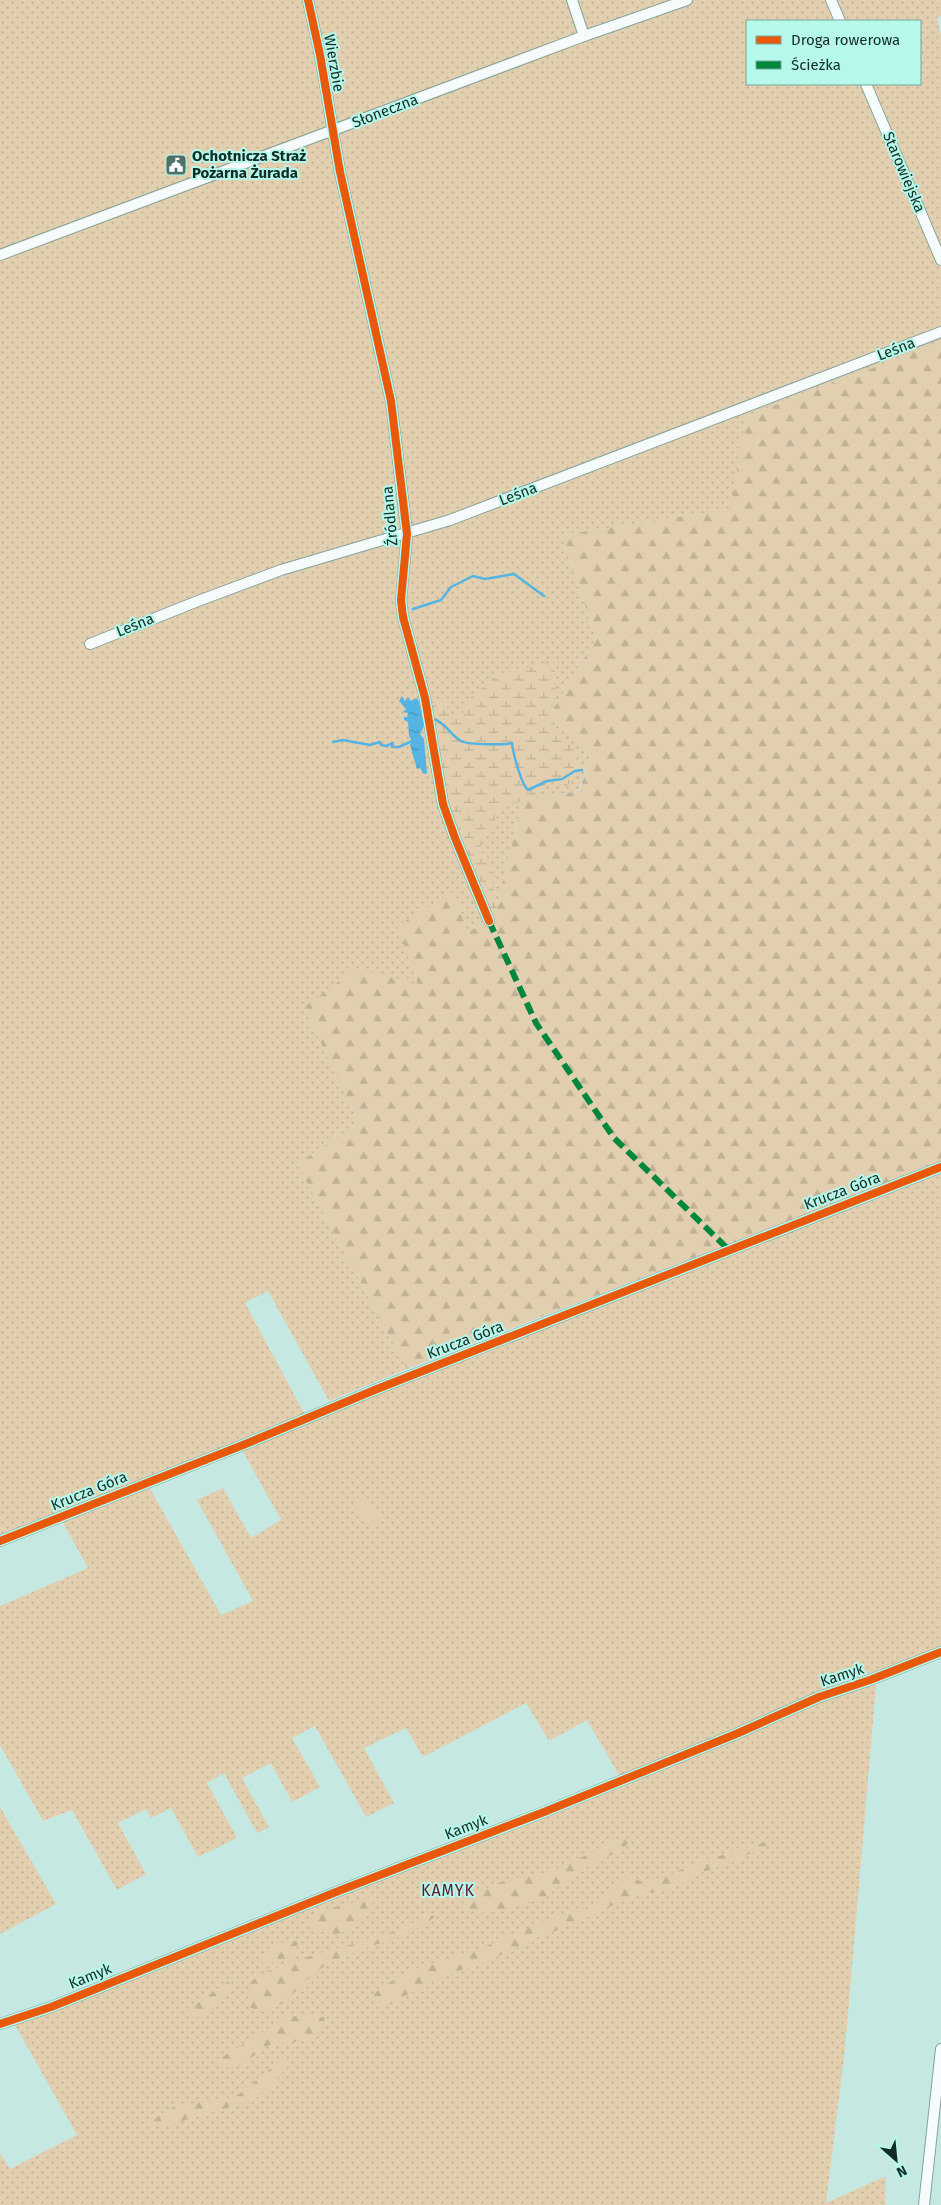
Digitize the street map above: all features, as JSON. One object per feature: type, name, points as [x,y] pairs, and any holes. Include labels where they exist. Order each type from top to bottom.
[{"type":"street","name":"Wierzbie","points":[[308,0],[320,55],[331,132]]},
{"type":"street","points":[[572,0],[584,36]]},
{"type":"street","name":"Słoneczna","points":[[0,255],[584,36],[686,0]]},
{"type":"street","points":[[831,0],[840,20]]},
{"type":"street","name":"Starowiejska","points":[[866,85],[941,260]]},
{"type":"street","name":"Źródlana","points":[[331,132],[391,401],[408,545],[401,600],[403,617],[425,698],[443,804],[489,921]]},
{"type":"street","name":"Leśna","points":[[90,644],[198,600],[281,570],[450,520],[941,332]]},
{"type":"street","name":"Krucza Góra","points":[[0,1541],[243,1445],[377,1388],[941,1167]]},
{"type":"street","name":"Kamyk","points":[[0,2024],[51,2006],[349,1887],[544,1812],[736,1734],[819,1697],[870,1680],[941,1652]]},
{"type":"street","points":[[924,2205],[941,2049]]},
{"type":"green space","points":[[0,0],[941,0],[941,16],[937,18],[941,35],[941,342],[746,416],[731,509],[562,535],[596,639],[549,716],[593,753],[578,791],[523,800],[495,913],[468,933],[453,892],[418,986],[304,1007],[359,1123],[297,1164],[407,1369],[329,1401],[268,1291],[245,1303],[304,1413],[242,1442],[0,1537]]},
{"type":"green space","points":[[941,342],[941,1162],[407,1369],[297,1164],[359,1123],[304,1007],[357,968],[418,985],[397,926],[453,892],[468,933],[495,913],[523,800],[579,791],[593,753],[549,716],[596,639],[562,535],[730,509],[746,416]]},
{"type":"green space","points":[[553,659],[556,684],[552,711],[558,736],[576,749],[582,770],[576,774],[565,789],[562,790],[560,780],[547,781],[536,794],[520,802],[509,803],[497,814],[493,826],[479,849],[488,858],[498,913],[489,913],[446,804],[429,704],[443,701],[452,715],[465,712],[468,700],[498,674],[537,666]]},
{"type":"green space","points":[[941,1170],[941,1648],[820,1691],[740,1728],[620,1777],[587,1720],[549,1741],[526,1703],[423,1757],[406,1728],[364,1748],[394,1803],[366,1817],[315,1726],[292,1738],[320,1787],[292,1802],[271,1763],[242,1778],[269,1827],[257,1833],[224,1773],[207,1783],[237,1838],[198,1857],[171,1808],[151,1818],[146,1809],[118,1823],[146,1874],[117,1890],[72,1810],[43,1821],[0,1745],[0,1606],[88,1568],[61,1519],[148,1485],[221,1615],[253,1601],[197,1500],[223,1488],[251,1538],[281,1520],[241,1448]]},
{"type":"green space","points":[[365,1494],[381,1521],[369,1527],[353,1501]]},
{"type":"green space","points":[[874,1682],[876,1686],[845,2049],[826,2203],[886,2176],[885,2205],[0,2205],[0,2153],[10,2169],[77,2135],[15,2025],[819,1700]]},
{"type":"green space","points":[[0,1807],[56,1904],[0,1934]]},
{"type":"green space","points":[[633,1838],[622,1850],[585,1867],[542,1899],[498,1911],[478,1913],[459,1906],[476,1893],[498,1883],[527,1875],[550,1872],[589,1854],[610,1841]]},
{"type":"green space","points":[[772,1840],[764,1848],[700,1873],[684,1883],[629,1898],[549,1934],[544,1934],[486,1962],[442,1976],[389,2005],[378,2006],[371,1999],[378,1990],[401,1975],[477,1950],[560,1915],[587,1908],[609,1895],[628,1876],[646,1883],[706,1860]]},
{"type":"green space","points":[[367,1897],[377,1898],[351,1927],[337,1935],[309,1929],[316,1913],[320,1910],[346,1905]]},
{"type":"green space","points":[[429,1915],[436,1916],[410,1932],[352,1953],[325,1966],[279,2005],[260,2013],[249,2006],[249,1985],[256,1977],[265,1972],[305,1958],[378,1937],[412,1924]]},
{"type":"green space","points":[[288,1941],[298,1941],[297,1947],[290,1956],[274,1963],[262,1963],[262,1955],[273,1946]]},
{"type":"green space","points":[[229,1981],[230,1989],[201,2016],[192,2020],[189,2014],[191,2008]]},
{"type":"green space","points":[[312,2015],[325,2018],[319,2033],[305,2041],[271,2044],[233,2070],[222,2064],[221,2058],[253,2039],[284,2017]]},
{"type":"green space","points":[[285,2059],[287,2067],[267,2090],[251,2101],[165,2126],[150,2125],[158,2116],[175,2106],[235,2097]]},
{"type":"water","points":[[402,696],[405,701],[408,697],[411,701],[416,698],[419,701],[424,726],[420,734],[424,739],[427,773],[424,774],[420,768],[417,769],[410,745],[412,741],[409,736],[408,722],[404,720],[408,713],[403,712],[406,709],[399,701]]},
{"type":"waterway","points":[[413,609],[441,600],[451,587],[473,576],[485,579],[514,574],[544,596]]},
{"type":"waterway","points":[[434,719],[461,741],[486,744],[512,743],[520,775],[528,790],[547,781],[562,779],[575,771],[582,770]]},
{"type":"waterway","points":[[333,742],[343,740],[370,745],[380,742],[381,745],[386,746],[393,743],[392,747],[399,747],[412,741]]},
{"type":"marked path","points":[[489,921],[536,1023],[614,1138],[729,1250]]},
{"type":"cycle path","points":[[308,0],[320,55],[340,172],[391,401],[407,534],[401,600],[403,617],[425,698],[443,804],[489,921]]},
{"type":"cycle path","points":[[0,1541],[243,1445],[377,1389],[941,1167]]},
{"type":"cycle path","points":[[0,2024],[51,2007],[341,1890],[544,1812],[736,1734],[819,1697],[870,1680],[941,1652]]},
{"type":"place","name":"Ochotnicza Straż Pożarna Żurada","points":[[176,165]]},
{"type":"district","name":"KAMYK","points":[[448,1890]]}]
